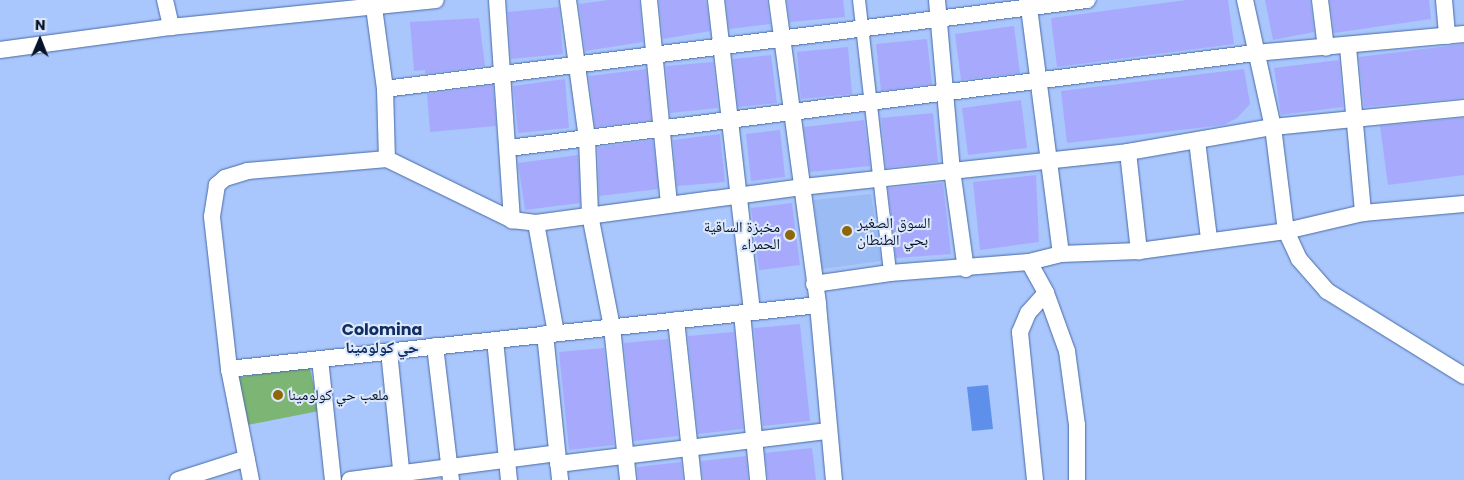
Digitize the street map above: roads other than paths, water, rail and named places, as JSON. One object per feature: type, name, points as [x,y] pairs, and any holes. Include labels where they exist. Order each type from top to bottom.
[{"type":"street","points":[[165,0],[171,27]]},
{"type":"street","points":[[0,50],[171,27],[373,4],[436,0]]},
{"type":"street","points":[[497,0],[501,72],[509,148],[512,220]]},
{"type":"street","points":[[568,0],[575,64],[587,138],[590,216],[612,327],[628,480]]},
{"type":"street","points":[[649,0],[655,52],[660,130],[669,203]]},
{"type":"street","points":[[716,0],[747,313],[758,480]]},
{"type":"street","points":[[777,0],[818,305],[828,432],[834,480]]},
{"type":"street","points":[[859,0],[878,181],[890,273]]},
{"type":"street","points":[[937,0],[952,170],[966,269]]},
{"type":"street","points":[[385,88],[721,44],[782,40],[861,27],[940,19],[1029,3],[1087,0]]},
{"type":"street","points":[[1245,0],[1273,127],[1286,231],[1310,276],[1327,291],[1464,376]]},
{"type":"street","points":[[1320,0],[1326,48]]},
{"type":"street","points":[[1444,0],[1447,36]]},
{"type":"street","points":[[1029,3],[1061,254]]},
{"type":"street","points":[[373,4],[385,88],[387,159]]},
{"type":"street","points":[[509,148],[728,122],[870,101],[946,95],[1255,52],[1348,47],[1464,34]]},
{"type":"street","points":[[1348,47],[1363,213]]},
{"type":"street","points":[[251,480],[228,369],[212,218],[217,185],[225,178],[248,171],[387,159],[512,220],[536,223],[669,203],[802,187],[878,181],[952,170],[1128,152],[1273,127],[1355,121],[1464,108]]},
{"type":"street","points":[[1197,141],[1209,239]]},
{"type":"street","points":[[1128,152],[1139,251]]},
{"type":"street","points":[[814,284],[890,273],[966,269],[1029,262],[1061,254],[1139,251],[1209,239],[1286,231],[1363,213],[1464,204]]},
{"type":"street","points":[[536,223],[551,334],[558,466]]},
{"type":"street","points":[[1029,262],[1046,293],[1067,351],[1077,425],[1077,480]]},
{"type":"street","points":[[1035,480],[1020,332],[1028,313],[1046,293]]},
{"type":"street","points":[[228,369],[818,305]]},
{"type":"street","points":[[676,320],[693,480]]},
{"type":"street","points":[[495,340],[509,480]]},
{"type":"street","points":[[435,346],[450,474]]},
{"type":"street","points":[[389,351],[402,477]]},
{"type":"street","points":[[320,359],[333,480]]},
{"type":"street","points":[[350,480],[450,474],[507,460],[558,466],[828,432]]},
{"type":"street","points":[[178,480],[247,458]]},
{"type":"place","name":"السوق الصغير بحي الطنطان","points":[[847,231]]},
{"type":"place","name":"مخبزة الساقية الحمراء","points":[[790,235]]},
{"type":"place","name":"ملعب حي كولومينا","points":[[278,395]]},
{"type":"district","name":"Colomina حي كولومينا","points":[[382,339]]}]
